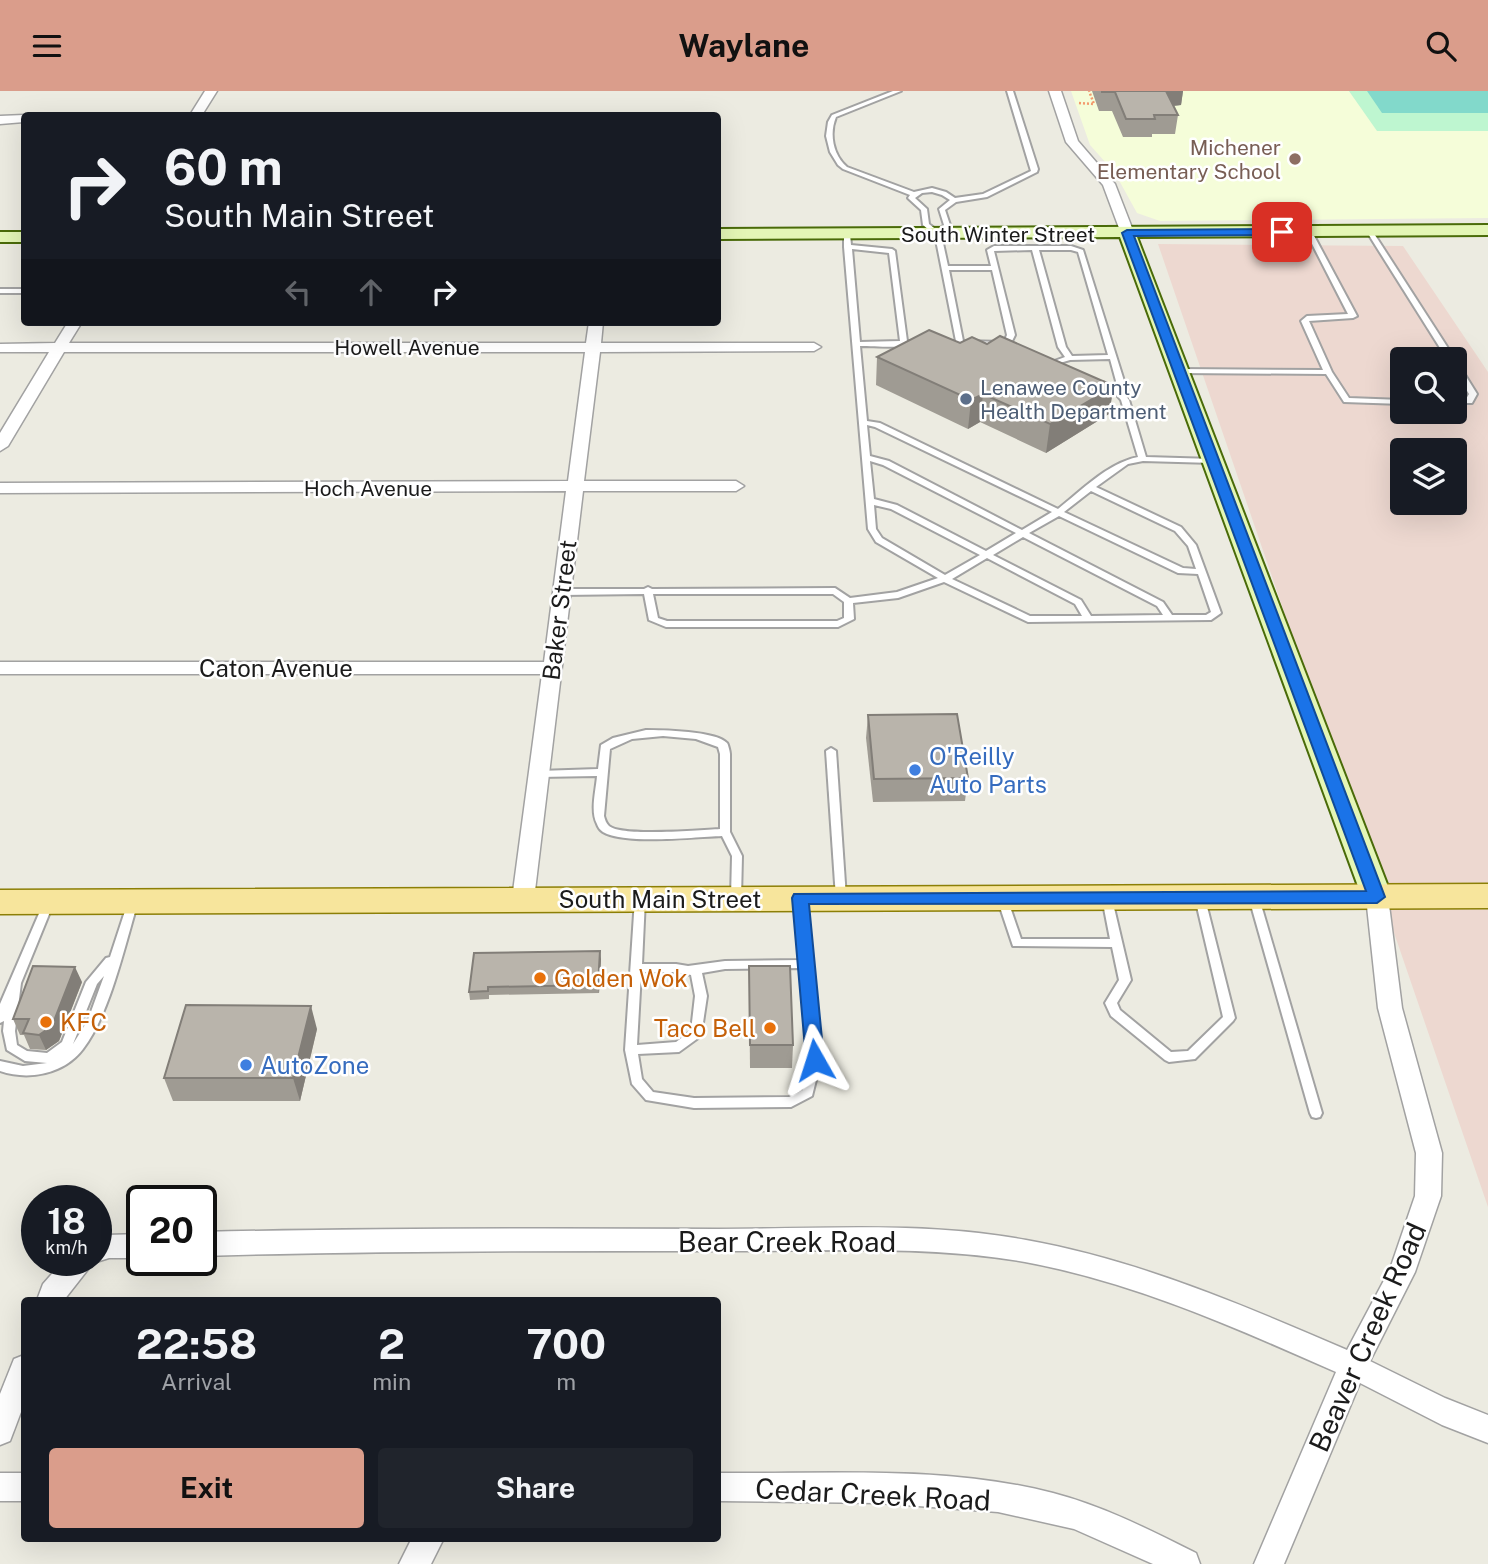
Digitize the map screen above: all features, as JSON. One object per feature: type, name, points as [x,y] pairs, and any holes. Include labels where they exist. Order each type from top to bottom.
[{"type":"main road","name":"South Main Street","points":[[0,902],[1488,896]]},
{"type":"street","points":[[198,112],[211,91]]},
{"type":"street","points":[[1055,91],[1072,142],[1110,184],[1377,897]]},
{"type":"street","points":[[0,120],[21,119]]},
{"type":"street","name":"South Winter Street","points":[[721,234],[847,240],[938,234],[1488,230]]},
{"type":"street","points":[[0,237],[21,237]]},
{"type":"street","points":[[0,446],[73,326]]},
{"type":"street","name":"Baker Street","points":[[523,899],[573,487],[596,326]]},
{"type":"street","name":"Howell Avenue","points":[[0,348],[814,347]]},
{"type":"street","name":"Hoch Avenue","points":[[0,488],[736,486]]},
{"type":"street","name":"Caton Avenue","points":[[0,668],[552,668]]},
{"type":"street","name":"Beaver Creek Road","points":[[1269,1564],[1353,1366],[1402,1272],[1428,1196],[1429,1153],[1390,1008],[1377,897]]},
{"type":"street","name":"Bear Creek Road","points":[[217,1244],[443,1240],[858,1240],[974,1244],[1060,1258],[1155,1283],[1353,1366],[1464,1422],[1488,1429]]},
{"type":"street","points":[[51,1297],[68,1276]]},
{"type":"street","points":[[0,1431],[21,1376]]},
{"type":"street","points":[[0,1487],[21,1487]]},
{"type":"street","name":"Cedar Creek Road","points":[[721,1487],[943,1491],[1038,1504],[1132,1537],[1185,1564]]},
{"type":"street","points":[[414,1564],[427,1542]]},
{"type":"lane","points":[[898,91],[834,116],[830,121],[832,156],[836,163],[845,168],[913,194],[920,191],[940,192],[954,200]]},
{"type":"lane","points":[[913,194],[911,198],[924,209],[943,209],[954,200],[985,196],[1034,172],[1010,91]]},
{"type":"lane","points":[[924,209],[926,225],[938,234],[960,342]]},
{"type":"lane","points":[[938,234],[947,225],[943,209]]},
{"type":"lane","points":[[1309,232],[1353,316],[1307,318],[1305,321],[1328,372],[1347,400],[1390,402]]},
{"type":"lane","points":[[1370,232],[1443,347]]},
{"type":"lane","points":[[904,344],[892,251],[847,240],[872,529],[879,540],[945,579],[1028,619],[1208,618],[1216,613],[1192,545],[1178,529],[1090,487]]},
{"type":"lane","points":[[856,344],[996,342],[1009,346],[1011,335],[990,250],[994,247],[1071,248],[1081,251],[1120,381],[1117,390]]},
{"type":"lane","points":[[1035,248],[1062,347],[1070,358]]},
{"type":"lane","points":[[945,268],[994,268]]},
{"type":"lane","points":[[0,291],[21,291]]},
{"type":"lane","points":[[1052,363],[1070,358],[1112,357]]},
{"type":"lane","points":[[1043,359],[1065,369]]},
{"type":"lane","points":[[1179,372],[1328,372]]},
{"type":"lane","points":[[1091,379],[1117,390],[1125,400],[1143,459]]},
{"type":"lane","points":[[1467,385],[1473,394],[1467,401]]},
{"type":"lane","points":[[862,422],[877,425],[1181,571],[1202,572]]},
{"type":"lane","points":[[866,457],[886,463],[1160,604],[1169,618]]},
{"type":"lane","points":[[848,601],[898,595],[945,579],[1059,512],[1126,462],[1143,459],[1213,461]]},
{"type":"lane","points":[[870,501],[894,507],[1078,602],[1088,618]]},
{"type":"lane","points":[[562,591],[648,590],[835,590],[848,601],[849,619],[838,624],[666,624],[654,620],[648,590]]},
{"type":"lane","points":[[724,832],[626,833],[609,830],[601,824],[599,817],[605,747],[615,740],[630,736],[685,734],[700,735],[723,745],[724,832],[737,856],[736,898]]},
{"type":"lane","points":[[831,751],[841,898]]},
{"type":"lane","points":[[539,774],[603,772]]},
{"type":"lane","points":[[640,899],[631,1050],[636,1081],[650,1096],[694,1103],[791,1102],[808,1093],[815,1060],[800,898]]},
{"type":"lane","points":[[1002,898],[1017,943],[1117,943]]},
{"type":"lane","points":[[1107,898],[1125,980],[1111,1003],[1115,1013],[1168,1056],[1191,1056],[1229,1018],[1200,898]]},
{"type":"lane","points":[[1254,898],[1316,1113]]},
{"type":"lane","points":[[0,1066],[16,1071],[40,1071],[59,1064],[79,1046],[92,1021],[133,901]]},
{"type":"lane","points":[[0,1018],[49,902]]},
{"type":"lane","points":[[15,982],[9,1031],[11,1047],[25,1056],[49,1058],[67,1045],[92,982],[115,955]]},
{"type":"lane","points":[[687,971],[725,965],[805,964]]},
{"type":"lane","points":[[631,1050],[679,1047],[697,1033],[701,996],[696,972],[636,968]]},
{"type":"path","points":[[1079,103],[1094,104],[1089,91]]},
{"type":"shaded area","name":"Michener Elementary School","points":[[1071,91],[1349,91],[1378,131],[1488,131],[1488,218],[1160,221],[1137,213],[1115,173],[1090,145]]},
{"type":"shaded area","points":[[1349,91],[1488,91],[1488,131],[1377,131]]},
{"type":"shaded area","points":[[1367,91],[1488,91],[1488,113],[1382,113]]},
{"type":"shaded area","points":[[1158,244],[1403,246],[1488,372],[1488,1207]]},
{"type":"building","points":[[1102,91],[1166,91],[1178,115],[1154,115],[1155,119],[1126,119],[1115,92]]},
{"type":"building","points":[[929,330],[960,343],[972,337],[987,344],[1000,336],[1114,386],[1050,424],[983,394],[971,400],[877,357]]},
{"type":"building","points":[[957,714],[968,778],[874,779],[868,715]]},
{"type":"building","points":[[600,951],[598,985],[488,987],[488,991],[469,992],[474,953]]},
{"type":"building","points":[[33,966],[75,967],[52,1026],[39,1035],[23,1033],[29,1019],[13,1019]]},
{"type":"building","name":"Taco Bell","points":[[749,966],[790,966],[793,1045],[750,1045]]},
{"type":"building","name":"AutoZone","points":[[186,1005],[311,1006],[293,1078],[164,1078]]},
{"type":"place","name":"Michener Elementary School","points":[[1295,159]]},
{"type":"place","name":"Lenawee County Health Department","points":[[966,399]]},
{"type":"place","name":"O'Reilly Auto Parts","points":[[915,770]]},
{"type":"place","name":"Golden Wok","points":[[540,978]]},
{"type":"place","name":"KFC","points":[[46,1022]]},
{"type":"place","name":"Taco Bell","points":[[770,1028]]},
{"type":"place","name":"AutoZone","points":[[246,1065]]},
{"type":"route","points":[[815,1060],[800,898],[1377,897],[1127,233],[1282,232]]}]
